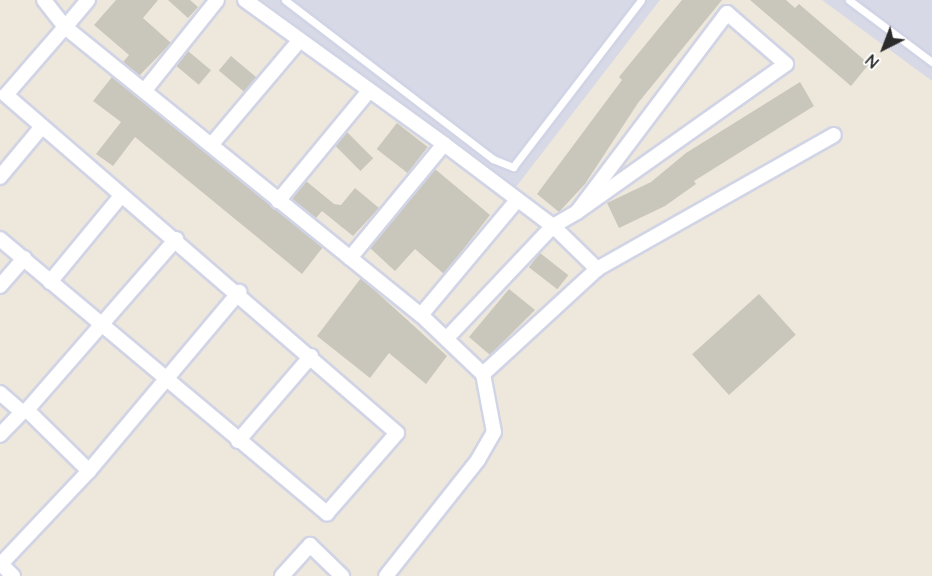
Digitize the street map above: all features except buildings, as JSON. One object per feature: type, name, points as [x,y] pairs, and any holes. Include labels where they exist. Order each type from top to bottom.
[{"type":"street","points":[[44,0],[65,27],[421,315],[483,374],[494,432],[478,460],[386,576]]},
{"type":"street","points":[[0,239],[164,379],[327,513],[398,433],[239,292],[40,129],[3,93],[88,0]]},
{"type":"street","points":[[145,90],[217,0]]},
{"type":"street","points":[[245,0],[553,226],[597,269]]},
{"type":"street","points":[[447,338],[553,226],[577,212],[786,64],[727,13],[577,212]]},
{"type":"street","points":[[212,144],[299,41]]},
{"type":"street","points":[[278,201],[369,91]]},
{"type":"street","points":[[0,177],[40,129]]},
{"type":"street","points":[[483,374],[597,269],[834,135]]},
{"type":"street","points":[[350,258],[444,144]]},
{"type":"street","points":[[50,282],[121,196]]},
{"type":"street","points":[[421,315],[518,200]]},
{"type":"street","points":[[0,435],[25,411],[176,239]]},
{"type":"street","points":[[0,286],[24,258]]},
{"type":"street","points":[[13,576],[1,564],[89,471],[239,292]]},
{"type":"street","points":[[238,441],[311,356]]},
{"type":"street","points":[[0,393],[25,411],[89,471]]},
{"type":"street","points":[[282,576],[310,545],[342,576]]},
{"type":"lane","points":[[285,0],[493,159],[513,166],[641,0]]},
{"type":"lane","points":[[849,0],[932,62]]},
{"type":"shaded area","points":[[262,0],[660,0],[516,187]]},
{"type":"shaded area","points":[[822,0],[932,0],[932,81]]}]
